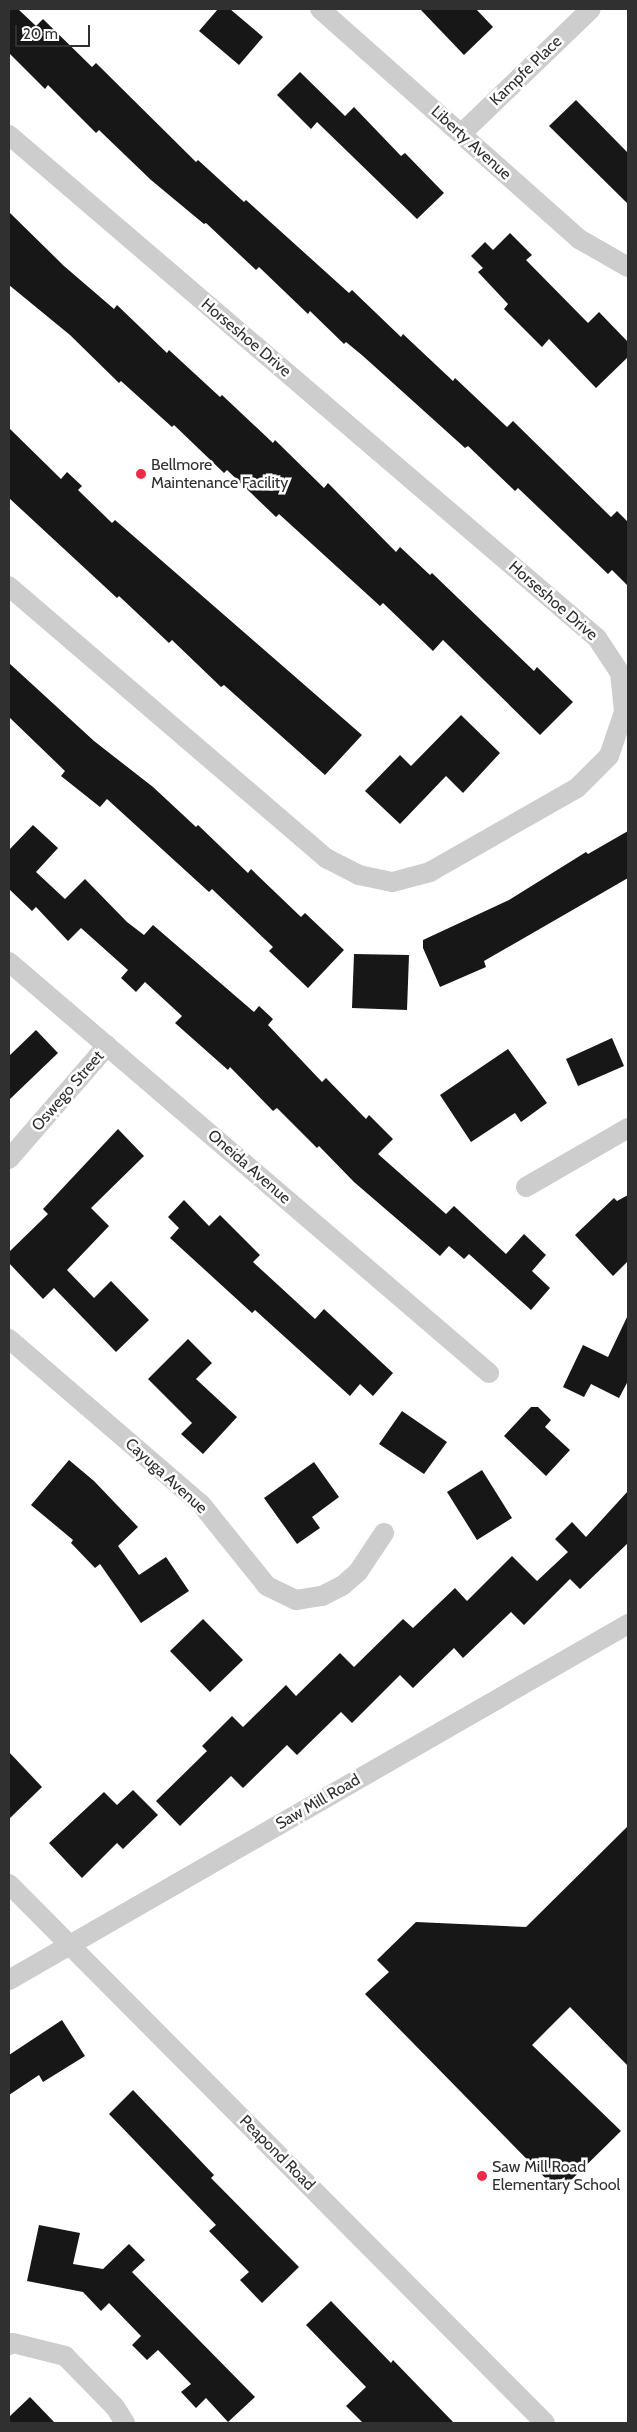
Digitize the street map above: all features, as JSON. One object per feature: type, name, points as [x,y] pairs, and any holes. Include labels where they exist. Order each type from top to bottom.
[{"type":"street","name":"Liberty Avenue","points":[[320,9],[579,239],[628,267]]},
{"type":"street","name":"Kampfe Place","points":[[461,134],[592,9]]},
{"type":"street","name":"Horseshoe Drive","points":[[9,136],[597,638],[620,673],[624,712],[610,756],[577,788],[430,872],[392,882],[359,875],[327,858],[9,586]]},
{"type":"street","name":"Oneida Avenue","points":[[9,962],[489,1373]]},
{"type":"street","name":"Oswego Street","points":[[9,1159],[107,1046]]},
{"type":"street","points":[[526,1187],[628,1128]]},
{"type":"street","name":"Cayuga Avenue","points":[[9,1339],[201,1504],[267,1586],[296,1600],[322,1596],[342,1586],[358,1572],[384,1533]]},
{"type":"street","name":"Saw Mill Road","points":[[9,1980],[628,1624]]},
{"type":"street","name":"Peapond Road","points":[[9,1884],[545,2423]]},
{"type":"street","points":[[9,2345],[13,2343],[65,2356],[115,2407],[124,2423]]},
{"type":"building","points":[[9,9],[18,9],[36,26],[43,19],[92,67],[96,63],[196,162],[198,160],[244,202],[246,200],[349,293],[352,290],[401,337],[403,334],[453,381],[455,378],[507,427],[513,421],[611,517],[617,511],[628,522],[628,586],[612,570],[608,574],[518,488],[515,491],[468,446],[465,448],[363,356],[346,342],[344,344],[310,311],[308,314],[259,267],[256,270],[206,223],[204,224],[151,180],[99,130],[96,133],[48,85],[45,89],[9,53]]},
{"type":"building","points":[[218,9],[230,9],[263,37],[239,65],[199,31]]},
{"type":"building","points":[[420,9],[476,9],[493,27],[464,55]]},
{"type":"building","points":[[300,72],[345,116],[354,107],[401,156],[405,153],[444,193],[417,219],[317,122],[311,129],[277,95]]},
{"type":"building","points":[[576,100],[628,153],[628,204],[549,126]]},
{"type":"building","points":[[9,212],[64,266],[114,309],[117,305],[167,353],[169,350],[220,397],[222,395],[273,443],[275,440],[324,488],[328,483],[396,552],[400,547],[430,575],[432,573],[534,671],[537,667],[573,702],[540,735],[443,640],[433,651],[383,603],[380,606],[279,514],[276,517],[227,470],[224,473],[174,425],[172,427],[121,381],[119,383],[70,335],[9,285]]},
{"type":"building","points":[[510,233],[532,255],[526,260],[588,323],[599,312],[628,342],[628,357],[596,388],[549,339],[542,347],[504,309],[508,304],[478,272],[483,268],[471,256],[485,242],[493,250]]},
{"type":"building","points":[[9,428],[61,479],[67,472],[82,486],[78,490],[112,523],[115,520],[362,735],[325,775],[224,685],[221,687],[172,640],[169,643],[119,596],[117,598],[9,498]]},
{"type":"building","points":[[9,663],[94,741],[153,787],[196,827],[198,825],[248,873],[251,869],[301,917],[305,913],[344,950],[308,988],[269,951],[273,947],[212,889],[209,892],[107,799],[100,807],[61,776],[65,771],[9,717]]},
{"type":"building","points":[[461,715],[500,753],[463,793],[446,776],[400,824],[365,791],[400,755],[411,766]]},
{"type":"building","points":[[33,825],[58,848],[36,872],[65,899],[85,879],[127,922],[144,935],[153,925],[254,1012],[259,1006],[273,1019],[268,1025],[322,1082],[326,1078],[366,1119],[369,1115],[393,1139],[378,1154],[446,1214],[454,1206],[506,1254],[524,1234],[546,1255],[532,1271],[550,1288],[531,1310],[469,1254],[464,1259],[449,1246],[440,1256],[354,1182],[319,1146],[317,1148],[277,1108],[273,1111],[230,1067],[228,1070],[175,1023],[182,1016],[145,982],[136,992],[121,978],[128,970],[81,928],[68,941],[36,907],[32,911],[9,889],[9,850]]},
{"type":"building","points":[[628,831],[628,878],[484,961],[486,967],[440,987],[423,948],[423,940],[509,900],[586,852],[588,854]]},
{"type":"building","points":[[354,954],[409,955],[407,1010],[352,1008]]},
{"type":"building","points":[[36,1030],[58,1053],[9,1100],[9,1056]]},
{"type":"building","points":[[612,1038],[624,1066],[578,1086],[566,1059]]},
{"type":"building","points":[[508,1049],[547,1103],[521,1122],[515,1113],[471,1142],[440,1095]]},
{"type":"building","points":[[118,1129],[144,1156],[91,1208],[109,1226],[67,1270],[94,1298],[111,1281],[149,1320],[116,1352],[54,1288],[43,1299],[9,1263],[9,1252],[48,1214],[43,1209]]},
{"type":"building","points":[[628,1195],[628,1261],[613,1276],[575,1235],[614,1198],[617,1201]]},
{"type":"building","points":[[184,1200],[209,1226],[220,1215],[260,1255],[253,1262],[315,1319],[324,1309],[393,1373],[373,1396],[360,1384],[350,1396],[255,1310],[252,1313],[170,1238],[179,1228],[168,1217]]},
{"type":"building","points":[[628,1315],[628,1381],[619,1398],[591,1384],[584,1397],[563,1387],[583,1345],[608,1357]]},
{"type":"building","points":[[188,1339],[212,1363],[196,1379],[237,1417],[203,1454],[181,1434],[192,1423],[148,1379]]},
{"type":"building","points":[[531,1407],[538,1407],[551,1420],[545,1427],[570,1450],[546,1476],[504,1436]]},
{"type":"building","points":[[402,1411],[447,1442],[424,1474],[379,1444]]},
{"type":"building","points":[[69,1460],[94,1481],[138,1527],[118,1546],[139,1575],[166,1557],[189,1591],[141,1623],[100,1564],[95,1568],[71,1543],[73,1540],[31,1505]]},
{"type":"building","points":[[314,1462],[339,1497],[312,1517],[320,1528],[297,1544],[264,1498]]},
{"type":"building","points":[[482,1470],[512,1518],[477,1540],[447,1492]]},
{"type":"building","points":[[628,1491],[628,1543],[580,1589],[570,1579],[524,1625],[511,1612],[463,1658],[454,1648],[413,1688],[400,1675],[352,1723],[341,1712],[297,1755],[287,1745],[243,1788],[231,1776],[180,1826],[156,1801],[207,1751],[202,1746],[232,1716],[243,1727],[286,1685],[296,1696],[340,1653],[354,1667],[403,1619],[413,1628],[455,1588],[467,1601],[512,1556],[537,1581],[568,1552],[555,1539],[572,1522],[586,1537]]},
{"type":"building","points":[[203,1619],[243,1660],[210,1692],[170,1651]]},
{"type":"building","points":[[9,1752],[42,1787],[9,1819]]},
{"type":"building","points":[[133,1790],[158,1815],[123,1849],[117,1843],[82,1878],[49,1843],[104,1792],[117,1805]]},
{"type":"building","points":[[628,1826],[628,2066],[570,2007],[532,2045],[621,2131],[559,2192],[365,1994],[389,1972],[377,1960],[416,1922],[526,1927]]},
{"type":"building","points":[[62,2020],[85,2056],[43,2082],[39,2075],[9,2095],[9,2055]]},
{"type":"building","points":[[133,2090],[214,2175],[211,2178],[299,2267],[262,2303],[240,2280],[249,2272],[209,2231],[216,2225],[109,2114]]},
{"type":"building","points":[[39,2225],[80,2233],[73,2264],[103,2269],[129,2244],[145,2260],[132,2272],[255,2397],[228,2422],[206,2398],[196,2408],[181,2392],[191,2384],[158,2350],[147,2360],[132,2345],[141,2336],[109,2303],[101,2311],[83,2292],[27,2281]]},
{"type":"building","points":[[331,2301],[391,2363],[393,2360],[454,2423],[363,2423],[346,2406],[366,2387],[306,2325]]},
{"type":"building","points":[[30,2397],[55,2423],[9,2423],[9,2417]]},
{"type":"place","name":"Bellmore Maintenance Facility","points":[[141,474]]},
{"type":"place","name":"Saw Mill Road Elementary School","points":[[482,2176]]}]
